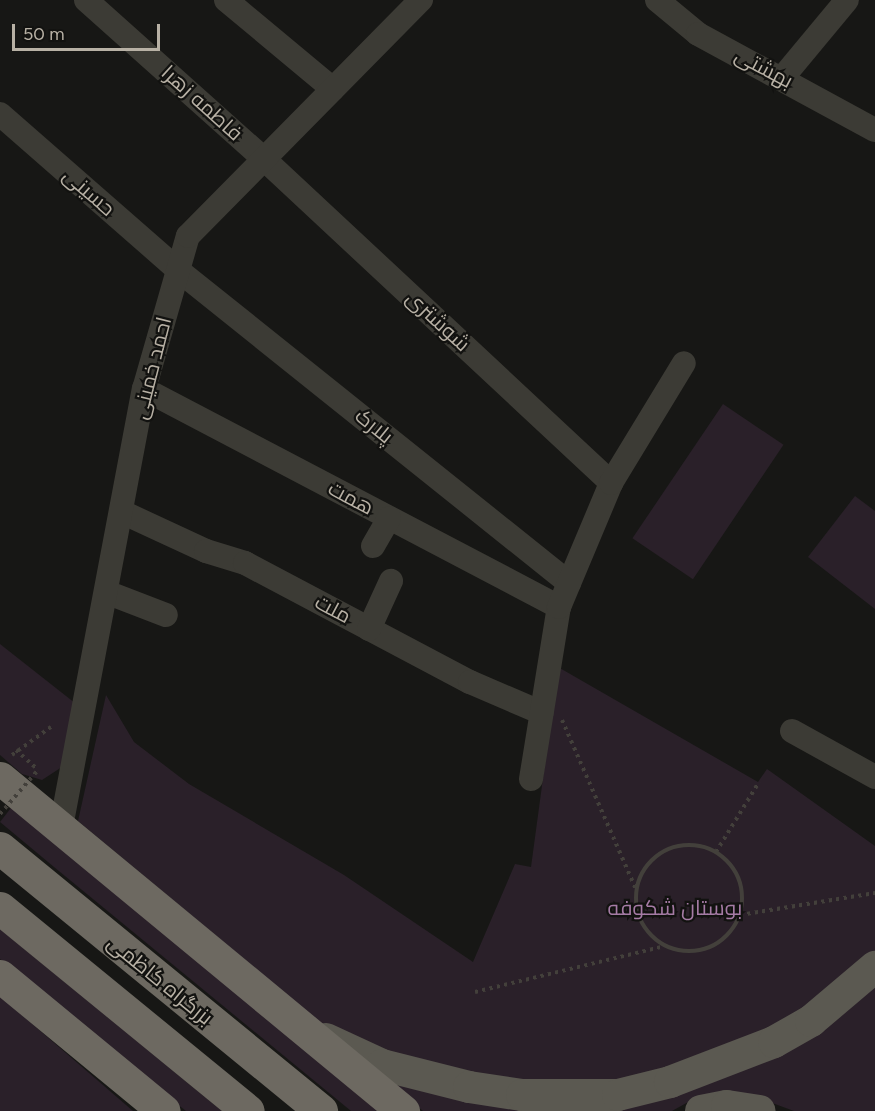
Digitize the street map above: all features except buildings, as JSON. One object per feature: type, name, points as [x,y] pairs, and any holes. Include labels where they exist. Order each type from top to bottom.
[{"type":"highway","points":[[0,778],[403,1111]]},
{"type":"highway","name":"بزرگراه کاظمی","points":[[0,848],[321,1111]]},
{"type":"highway","points":[[0,908],[249,1111]]},
{"type":"highway","points":[[0,976],[164,1111]]},
{"type":"main road","points":[[306,1030],[382,1065],[469,1087],[522,1095],[618,1095],[670,1082],[774,1041],[811,1021],[875,967]]},
{"type":"main road","points":[[701,1111],[727,1106],[760,1111]]},
{"type":"street","points":[[226,0],[333,89]]},
{"type":"street","name":"بهشتی","points":[[657,0],[698,34],[783,77],[875,130]]},
{"type":"street","points":[[783,77],[847,0]]},
{"type":"street","name":"احمد خمینی","points":[[61,827],[144,389],[188,236],[333,89],[411,3]]},
{"type":"street","name":"فاطمه زهرا","points":[[99,4],[264,159]]},
{"type":"street","name":"حسینی","points":[[0,114],[178,270]]},
{"type":"street","name":"شوشتری","points":[[264,159],[611,483]]},
{"type":"street","name":"پلارک","points":[[178,270],[569,583]]},
{"type":"street","points":[[531,779],[551,715],[559,607],[611,483],[684,363]]},
{"type":"street","name":"همت","points":[[144,389],[559,607]]},
{"type":"street","name":"ملت","points":[[122,512],[206,551],[245,563],[470,682],[551,715]]},
{"type":"street","points":[[373,546],[389,518]]},
{"type":"street","points":[[369,629],[391,581]]},
{"type":"street","points":[[106,592],[166,615]]},
{"type":"street","points":[[792,731],[875,777]]},
{"type":"path","points":[[551,715],[637,889],[642,922],[666,946],[683,951],[701,950],[732,931],[740,915],[743,897],[739,879],[730,863],[716,852],[700,846],[667,850],[648,866],[637,889]]},
{"type":"path","points":[[0,814],[38,770],[16,750],[51,727]]},
{"type":"path","points":[[716,852],[759,782]]},
{"type":"path","points":[[740,915],[875,893]]},
{"type":"path","points":[[475,992],[666,946]]},
{"type":"green space","points":[[723,404],[784,445],[693,579],[632,538]]},
{"type":"green space","points":[[855,496],[875,511],[875,609],[808,557]]},
{"type":"green space","points":[[0,644],[80,707],[68,763],[42,780],[22,774],[0,755]]},
{"type":"green space","name":"بوستان شکوفه","points":[[558,667],[758,782],[767,769],[875,846],[875,952],[862,966],[767,1033],[615,1085],[521,1082],[416,1062],[322,1024],[78,821],[106,695],[134,742],[189,784],[344,875],[473,962],[515,864],[531,867]]},
{"type":"green space","points":[[14,804],[387,1111],[351,1111],[54,867],[0,822]]},
{"type":"green space","points":[[0,929],[222,1111],[186,1111],[140,1075],[0,959]]},
{"type":"green space","points":[[875,982],[875,1111],[794,1111],[753,1096],[690,1101],[672,1111],[423,1111],[385,1080],[600,1107]]},
{"type":"green space","points":[[0,996],[133,1111],[0,1111]]}]
